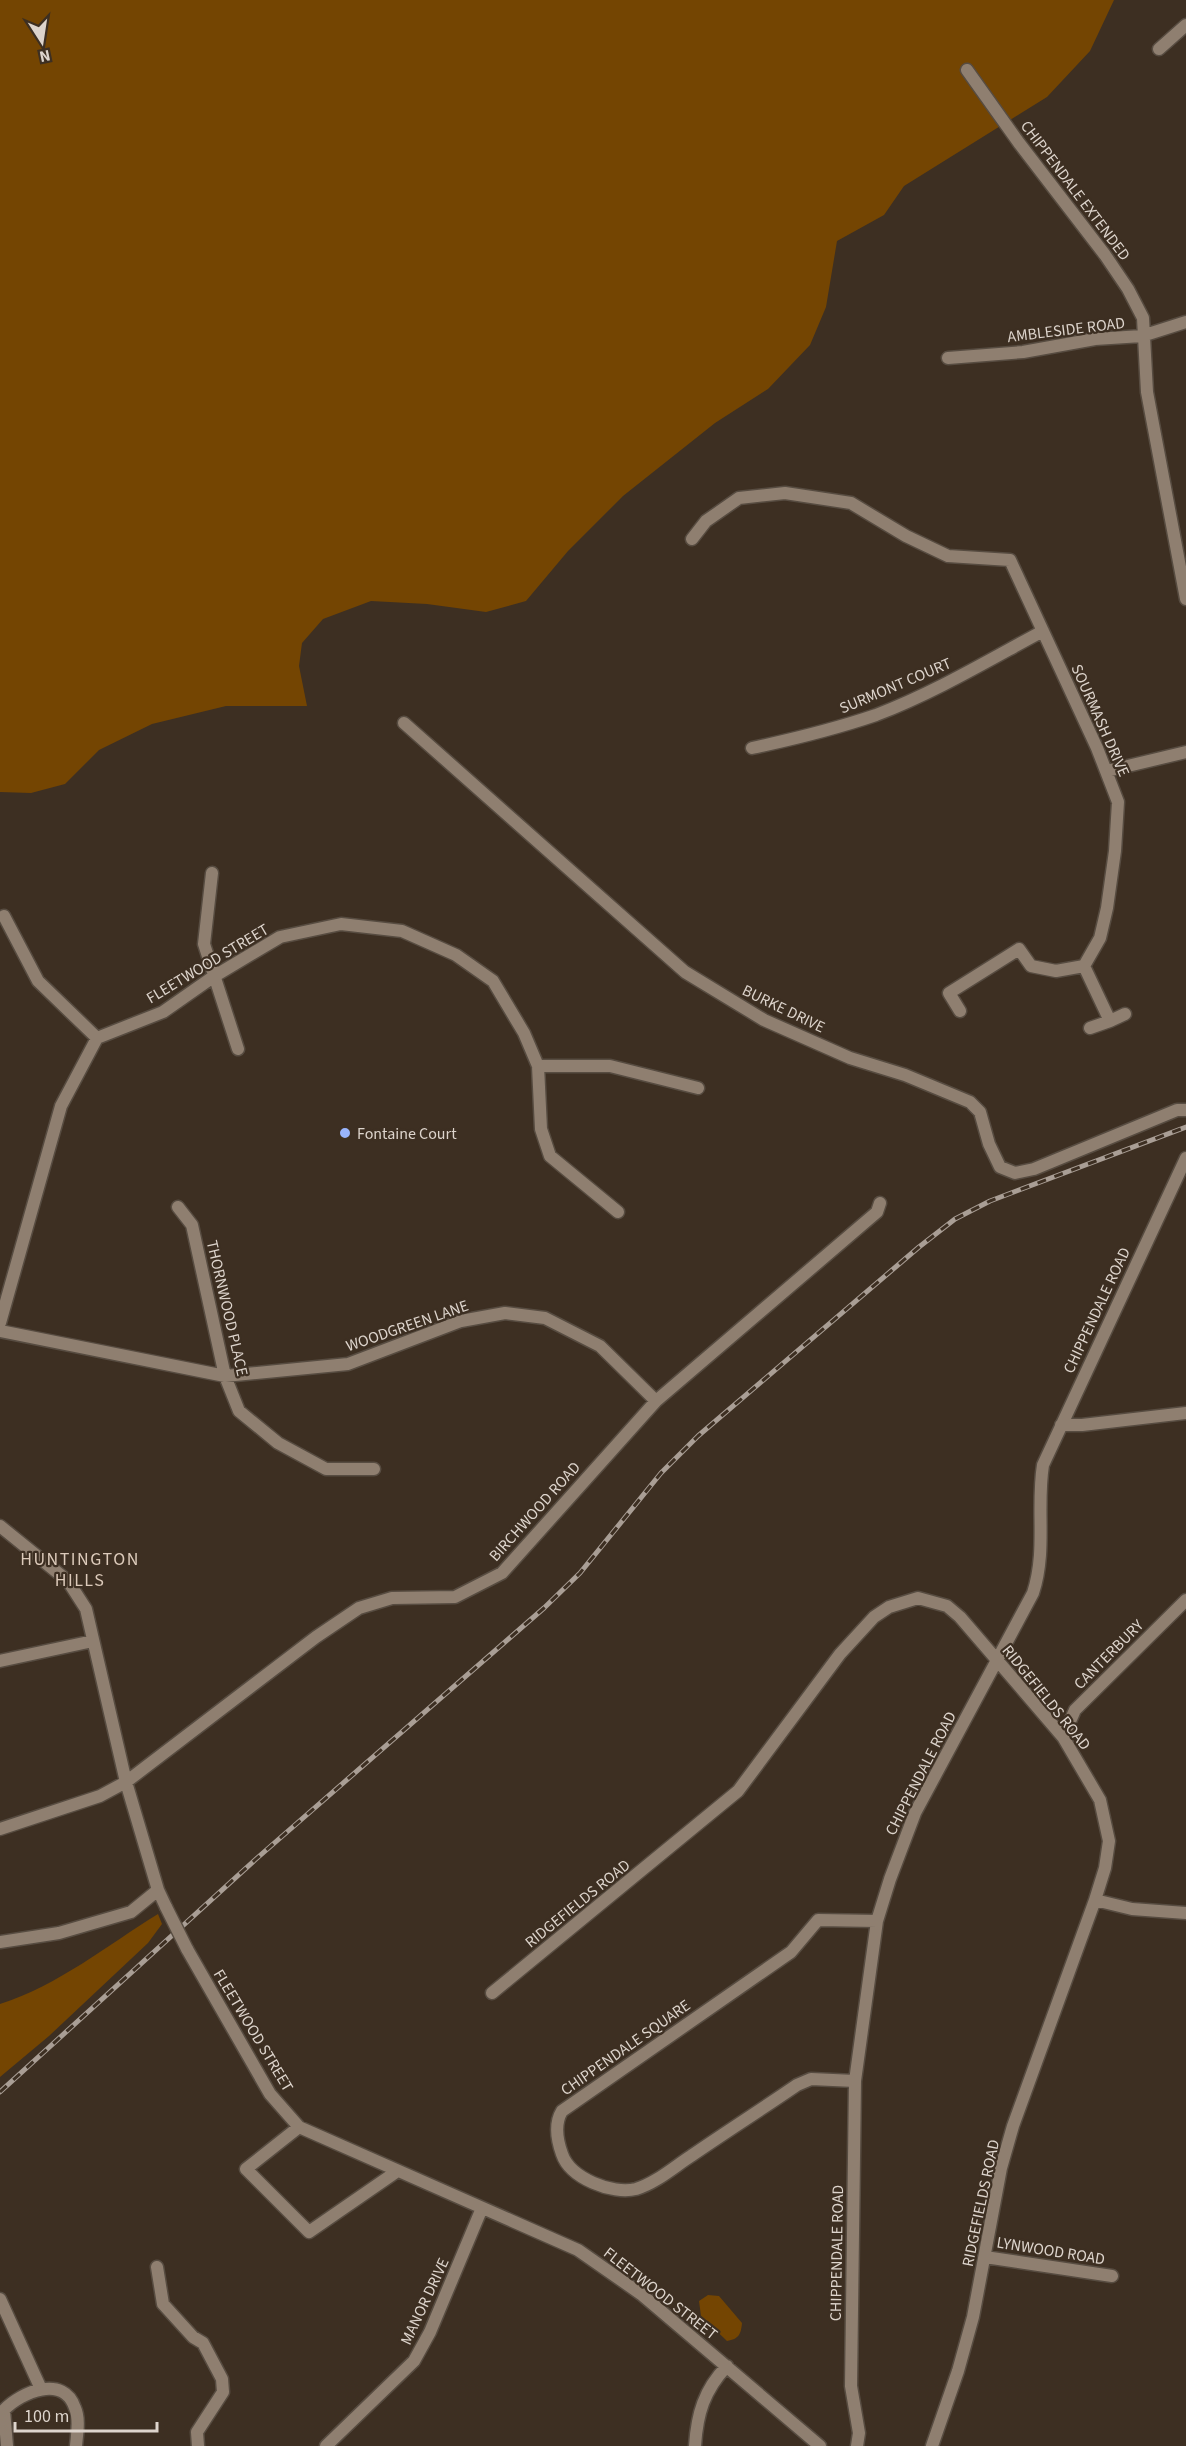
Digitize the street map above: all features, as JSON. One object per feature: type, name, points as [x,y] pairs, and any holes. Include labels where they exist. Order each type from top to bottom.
[{"type":"street","points":[[1159,49],[1186,25]]},
{"type":"street","name":"CHIPPENDALE EXTENDED","points":[[967,70],[1128,289],[1143,318],[1142,336]]},
{"type":"street","name":"AMBLESIDE ROAD","points":[[948,358],[1023,352],[1095,339],[1142,336],[1186,322]]},
{"type":"street","points":[[1142,336],[1147,392],[1181,551],[1186,599]]},
{"type":"street","name":"SOURMASH DRIVE","points":[[692,539],[706,521],[739,498],[785,493],[851,503],[906,536],[948,556],[1010,560],[1107,771],[1118,802],[1115,851],[1100,938],[1084,966]]},
{"type":"street","name":"SURMONT COURT","points":[[752,748],[809,736],[878,714],[975,668],[1043,631]]},
{"type":"street","name":"BURKE DRIVE","points":[[404,723],[685,972],[764,1020],[850,1058],[905,1075],[970,1102],[980,1112],[989,1144],[1000,1167],[1015,1173],[1034,1169],[1177,1110],[1186,1110]]},
{"type":"street","points":[[1107,771],[1186,752]]},
{"type":"street","points":[[212,873],[204,944],[238,1049]]},
{"type":"street","points":[[0,1323],[61,1106],[97,1038],[38,981],[4,916]]},
{"type":"street","name":"FLEETWOOD STREET","points":[[97,1038],[163,1012],[213,977],[280,937],[341,924],[402,931],[456,956],[493,981],[524,1033],[538,1066],[541,1130],[550,1156],[618,1212]]},
{"type":"street","points":[[960,1011],[949,993],[1018,949],[1031,966],[1056,971],[1084,966],[1110,1021]]},
{"type":"street","points":[[1089,1028],[1125,1014]]},
{"type":"street","points":[[538,1066],[610,1066],[698,1088]]},
{"type":"street","name":"CHIPPENDALE ROAD","points":[[857,2446],[857,2421],[851,2386],[855,2080],[877,1921],[915,1813],[1028,1602],[1038,1577],[1042,1544],[1040,1483],[1043,1465],[1186,1158]]},
{"type":"street","name":"BIRCHWOOD ROAD","points":[[0,1829],[100,1796],[126,1782],[316,1637],[359,1608],[392,1598],[455,1597],[502,1573],[656,1401],[877,1212],[880,1203]]},
{"type":"street","name":"THORNWOOD PLACE","points":[[178,1207],[192,1225],[225,1376],[239,1411],[278,1443],[326,1468],[374,1469]]},
{"type":"street","name":"WOODGREEN LANE","points":[[0,1330],[225,1376],[348,1364],[461,1322],[505,1313],[546,1318],[600,1346],[656,1401]]},
{"type":"street","points":[[1061,1425],[1082,1425],[1186,1413]]},
{"type":"street","name":"FLEETWOOD STREET","points":[[0,1526],[68,1581],[86,1609],[126,1782],[158,1890],[187,1949],[270,2094],[299,2127],[396,2172],[578,2250],[641,2294],[820,2446]]},
{"type":"street","name":"RIDGEFIELDS ROAD","points":[[492,1993],[738,1791],[840,1654],[874,1617],[905,1600],[918,1598],[933,1600],[947,1606],[960,1617],[987,1646],[996,1662],[1063,1737],[1101,1800],[1109,1841],[1095,1900],[1001,2168],[985,2257],[958,2371],[932,2446]]},
{"type":"street","name":"CANTERBURY","points":[[1063,1737],[1075,1710],[1186,1600]]},
{"type":"street","points":[[0,1661],[93,1641]]},
{"type":"street","points":[[0,1942],[59,1933],[131,1912],[158,1890]]},
{"type":"street","points":[[1095,1900],[1132,1909],[1186,1913]]},
{"type":"street","name":"CHIPPENDALE SQUARE","points":[[855,2080],[811,2079],[797,2085],[660,2177],[634,2189],[605,2187],[589,2180],[572,2170],[564,2160],[560,2148],[556,2120],[562,2111],[791,1952],[818,1920],[877,1921]]},
{"type":"street","points":[[299,2127],[246,2169],[309,2232],[396,2172]]},
{"type":"street","name":"MANOR DRIVE","points":[[326,2446],[414,2361],[430,2332],[483,2208]]},
{"type":"street","name":"LYNWOOD ROAD","points":[[985,2257],[1112,2276]]},
{"type":"street","points":[[157,2267],[163,2304],[193,2337],[203,2343],[222,2379],[223,2392],[197,2432],[198,2446]]},
{"type":"street","points":[[0,2299],[41,2389]]},
{"type":"street","points":[[695,2446],[702,2403],[707,2390],[727,2366]]},
{"type":"street","points":[[7,2446],[2,2409],[13,2400],[41,2389],[50,2388],[64,2392],[71,2398],[78,2415],[76,2446]]},
{"type":"shaded area","points":[[0,0],[1114,0],[1090,51],[1047,97],[904,186],[884,215],[837,241],[826,307],[810,345],[768,389],[715,423],[623,496],[568,551],[526,601],[486,612],[427,604],[371,601],[323,619],[302,643],[299,666],[307,706],[226,706],[152,724],[99,750],[65,784],[31,793],[0,792]]},
{"type":"shaded area","points":[[158,1914],[162,1924],[148,1943],[49,2036],[0,2077],[0,2004],[62,1976]]},
{"type":"shaded area","points":[[708,2295],[719,2296],[742,2323],[737,2337],[727,2341],[701,2316],[699,2301]]},
{"type":"railway","points":[[0,2092],[256,1859],[544,1608],[580,1573],[661,1473],[698,1436],[919,1247],[955,1219],[990,1201],[1186,1127]]},
{"type":"place","name":"Fontaine Court","points":[[345,1133]]},
{"type":"district","name":"HUNTINGTON HILLS","points":[[80,1569]]}]
